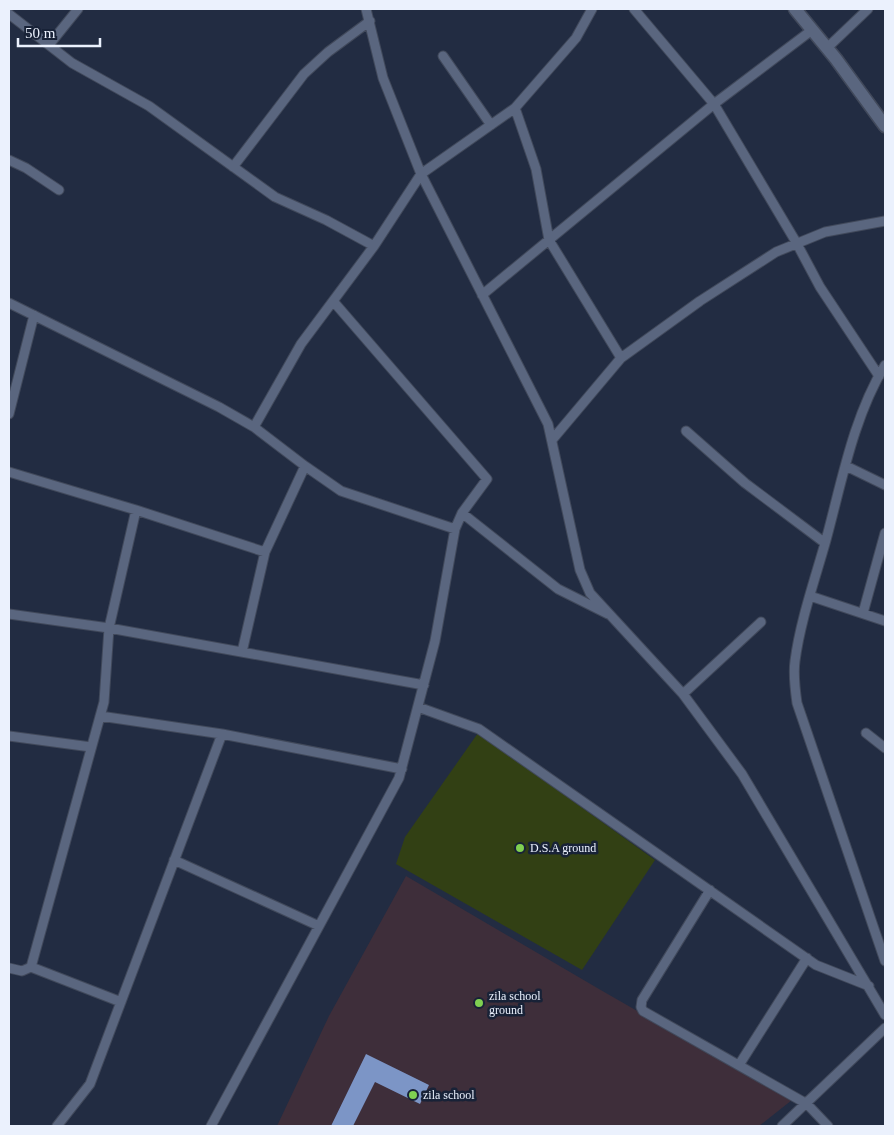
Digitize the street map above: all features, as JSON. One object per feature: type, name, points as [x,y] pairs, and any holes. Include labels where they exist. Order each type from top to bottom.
[{"type":"street","points":[[49,45],[78,9]]},
{"type":"street","points":[[366,9],[386,86],[421,174],[548,424],[580,570],[590,592],[683,694],[742,774],[885,1015]]},
{"type":"street","points":[[254,427],[301,344],[374,246],[421,174],[515,108],[576,38],[592,9]]},
{"type":"street","points":[[634,9],[714,104],[796,242],[820,287],[879,376]]},
{"type":"street","points":[[795,9],[827,48],[885,126]]},
{"type":"street","points":[[827,48],[868,9]]},
{"type":"street","points":[[9,15],[72,64],[149,106],[275,197],[326,220],[374,246]]},
{"type":"street","points":[[233,167],[304,74],[328,52],[370,21]]},
{"type":"street","points":[[482,295],[714,104],[812,30]]},
{"type":"street","points":[[443,56],[491,125]]},
{"type":"street","points":[[515,108],[536,169],[549,240],[621,358]]},
{"type":"street","points":[[9,160],[26,168],[59,190]]},
{"type":"street","points":[[552,440],[621,358],[700,301],[776,252],[796,242],[825,232],[885,221]]},
{"type":"street","points":[[211,1126],[399,778],[435,641],[455,529],[462,513],[487,479],[333,302]]},
{"type":"street","points":[[9,304],[254,427],[340,491],[455,529]]},
{"type":"street","points":[[9,414],[34,315]]},
{"type":"street","points":[[885,365],[864,406],[810,596],[795,661],[797,703],[885,961]]},
{"type":"street","points":[[686,431],[745,483],[825,543]]},
{"type":"street","points":[[242,652],[265,552],[305,466]]},
{"type":"street","points":[[846,466],[885,485]]},
{"type":"street","points":[[9,472],[136,510],[265,552]]},
{"type":"street","points":[[31,967],[104,702],[109,628],[136,510]]},
{"type":"street","points":[[462,513],[558,589],[612,616]]},
{"type":"street","points":[[863,613],[885,533]]},
{"type":"street","points":[[810,596],[885,622]]},
{"type":"street","points":[[9,614],[109,628],[424,685]]},
{"type":"street","points":[[683,694],[761,622]]},
{"type":"street","points":[[418,707],[479,729],[816,964],[869,986]]},
{"type":"street","points":[[100,716],[222,734],[402,769]]},
{"type":"street","points":[[866,733],[885,748]]},
{"type":"street","points":[[57,1126],[90,1084],[222,734]]},
{"type":"street","points":[[9,736],[92,747]]},
{"type":"street","points":[[174,860],[319,926]]},
{"type":"street","points":[[710,890],[642,1000],[641,1007],[644,1011],[807,1104],[828,1126]]},
{"type":"street","points":[[740,1065],[807,958]]},
{"type":"street","points":[[9,968],[22,971],[31,967],[121,1002]]},
{"type":"street","points":[[782,1126],[885,1028]]},
{"type":"shaded area","name":"zila school ground","points":[[406,876],[792,1100],[759,1126],[277,1126],[329,1016]]},
{"type":"green space","name":"D.S.A ground","points":[[478,733],[655,860],[582,970],[396,864],[405,837]]},
{"type":"building","name":"zila school","points":[[366,1054],[429,1085],[420,1104],[375,1082],[353,1126],[331,1126]]},
{"type":"place","name":"D.S.A ground","points":[[520,848]]},
{"type":"place","name":"zila school ground","points":[[479,1003]]},
{"type":"place","name":"zila school","points":[[413,1095]]}]
